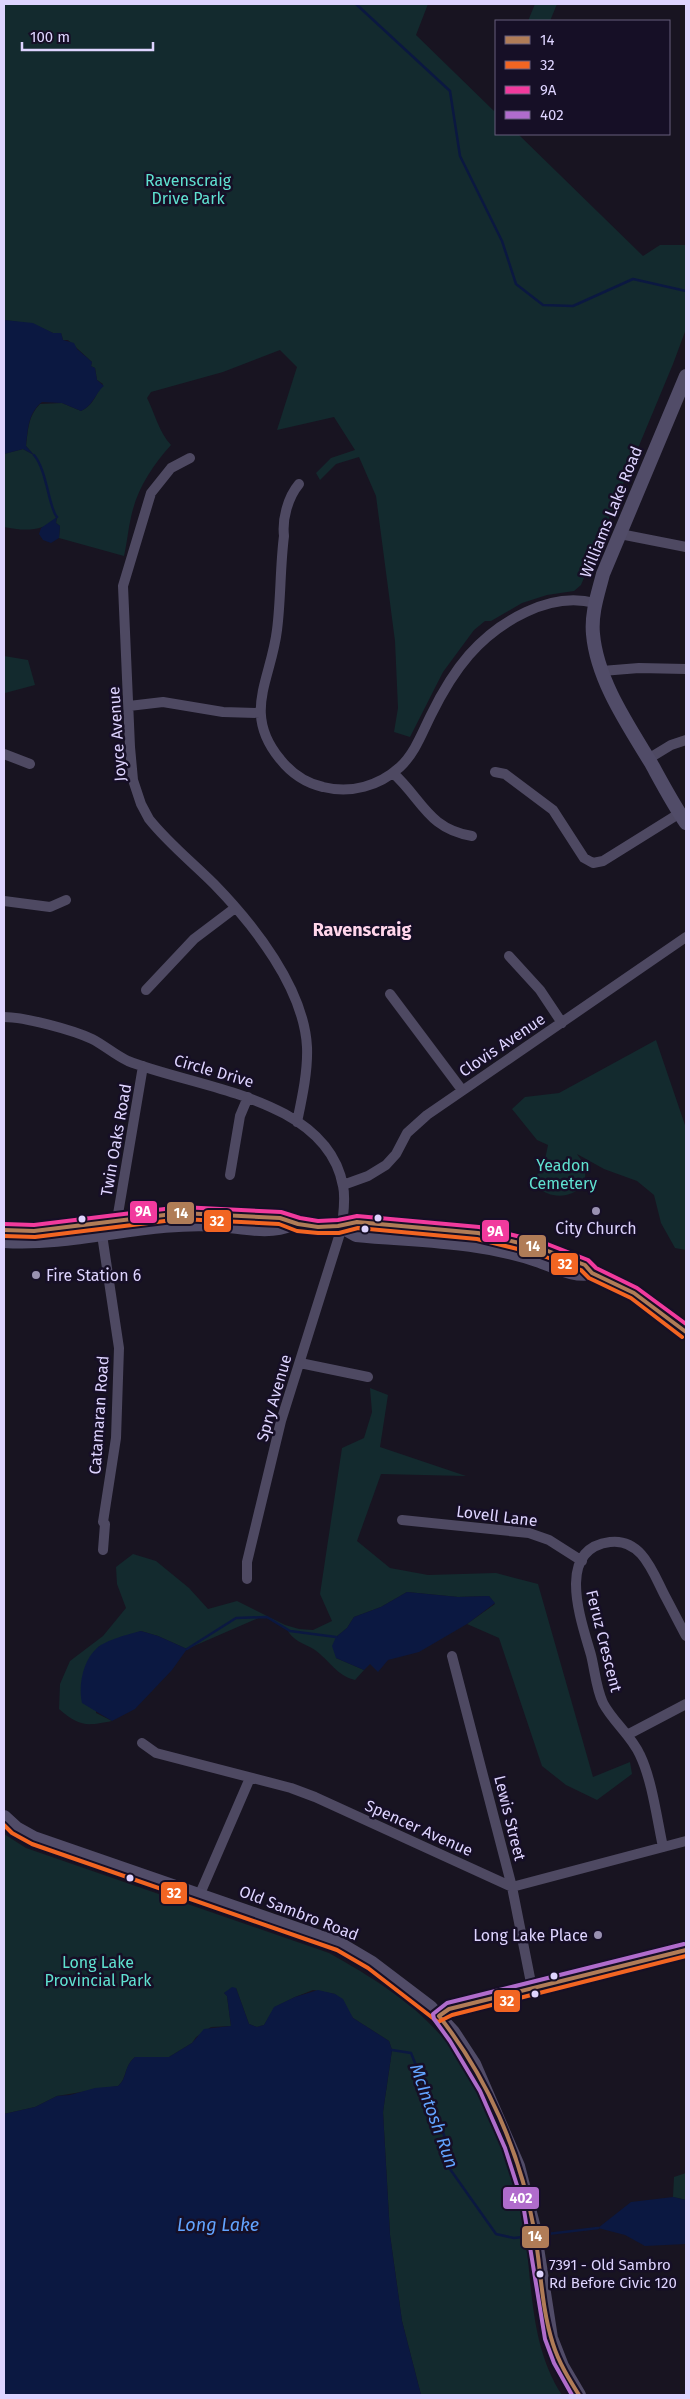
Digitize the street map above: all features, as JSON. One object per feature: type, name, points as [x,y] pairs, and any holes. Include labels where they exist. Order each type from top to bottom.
[{"type":"main road","name":"Williams Lake Road","points":[[683,818],[648,759],[602,671],[593,637],[595,603],[603,574],[686,376]]},
{"type":"main road","points":[[4,1241],[34,1242],[101,1228],[117,1220],[167,1214],[204,1213],[280,1218],[292,1224],[342,1227],[356,1235],[474,1244],[535,1259],[580,1276],[592,1273],[634,1293],[686,1332]]},
{"type":"main road","points":[[4,1230],[34,1231],[168,1225],[219,1225],[280,1230],[292,1224]]},
{"type":"main road","name":"Old Sambro Road","points":[[4,1817],[16,1828],[34,1838],[340,1944],[372,1963],[440,2016],[467,2052],[495,2110],[518,2166],[534,2234],[551,2338],[562,2366],[578,2395]]},
{"type":"main road","points":[[440,2016],[449,2009],[686,1950]]},
{"type":"street","name":"Joyce Avenue","points":[[190,458],[171,468],[151,493],[123,586],[133,780],[141,804],[160,832],[212,882],[235,908],[272,956],[287,982],[301,1016],[306,1039],[307,1063],[297,1122]]},
{"type":"street","points":[[299,484],[295,489],[283,524],[284,536],[277,631],[262,692],[260,713],[264,732],[271,748],[289,769],[304,780],[325,788],[354,789],[374,783],[392,773],[408,758],[454,672],[469,652],[487,635],[507,622],[539,607],[572,600],[595,603]]},
{"type":"street","points":[[620,534],[686,547]]},
{"type":"street","points":[[602,671],[639,668],[686,669]]},
{"type":"street","points":[[128,706],[163,702],[223,712],[260,713]]},
{"type":"street","points":[[648,759],[671,745],[686,740]]},
{"type":"street","points":[[4,754],[30,764]]},
{"type":"street","points":[[495,772],[505,774],[553,810],[584,858],[594,862],[603,861],[683,818]]},
{"type":"street","points":[[392,773],[404,783],[431,818],[453,831],[472,836]]},
{"type":"street","points":[[4,901],[50,907],[66,900]]},
{"type":"street","points":[[146,990],[194,939],[235,908]]},
{"type":"street","name":"Clovis Avenue","points":[[343,1184],[368,1176],[386,1166],[416,1124],[462,1090],[686,937]]},
{"type":"street","points":[[509,956],[540,990],[562,1023]]},
{"type":"street","points":[[390,994],[462,1090]]},
{"type":"street","name":"Circle Drive","points":[[4,1017],[40,1023],[90,1038],[126,1060],[248,1097],[264,1103],[297,1122],[314,1134],[337,1166],[343,1184],[342,1227]]},
{"type":"street","name":"Twin Oaks Road","points":[[117,1220],[143,1066]]},
{"type":"street","points":[[230,1175],[240,1116],[248,1097]]},
{"type":"street","name":"Spry Avenue","points":[[247,1579],[247,1562],[281,1421],[342,1227]]},
{"type":"street","name":"Catamaran Road","points":[[101,1228],[119,1348],[116,1438],[103,1522],[105,1524],[103,1550]]},
{"type":"street","points":[[300,1363],[368,1377]]},
{"type":"street","name":"Lovell Lane","points":[[402,1520],[529,1532],[549,1540],[582,1561]]},
{"type":"street","points":[[582,1561],[589,1551],[602,1544],[621,1542],[635,1548],[649,1563],[686,1636]]},
{"type":"street","name":"Feruz Crescent","points":[[582,1561],[575,1576],[575,1589],[597,1688],[608,1711],[641,1756],[664,1847]]},
{"type":"street","name":"Lewis Street","points":[[452,1656],[512,1886],[532,1988]]},
{"type":"street","points":[[627,1735],[686,1704]]},
{"type":"street","name":"Spencer Avenue","points":[[142,1742],[156,1753],[315,1797],[512,1886]]},
{"type":"street","points":[[199,1896],[250,1778]]},
{"type":"street","points":[[512,1886],[686,1841]]},
{"type":"green space","name":"Ravenscraig Drive Park","points":[[4,4],[428,4],[416,35],[494,111],[495,108],[495,135],[519,135],[643,256],[660,245],[686,245],[686,329],[581,585],[574,591],[547,595],[522,603],[491,621],[485,621],[474,630],[443,672],[410,737],[394,732],[398,708],[395,641],[376,496],[359,457],[336,464],[320,480],[316,473],[331,458],[355,450],[334,417],[277,430],[297,367],[280,350],[223,372],[151,392],[147,398],[160,429],[171,445],[141,487],[131,517],[124,556],[59,538],[60,526],[56,523],[57,518],[39,528],[18,529],[4,527],[4,454],[23,449],[34,455],[26,446],[27,434],[33,413],[40,404],[62,403],[81,411],[92,403],[103,384],[97,380],[95,368],[91,366],[92,362],[68,340],[63,340],[61,333],[53,333],[33,324],[4,320]]},
{"type":"green space","points":[[535,4],[557,4],[550,20],[528,20]]},
{"type":"green space","points":[[4,656],[28,660],[35,685],[5,693],[4,706]]},
{"type":"green space","name":"Yeadon Cemetery","points":[[656,1040],[686,1128],[686,1250],[675,1248],[661,1223],[654,1195],[637,1181],[604,1169],[577,1154],[585,1171],[583,1184],[579,1189],[560,1196],[548,1194],[535,1186],[534,1178],[543,1169],[548,1145],[537,1140],[512,1109],[525,1097],[559,1093]]},
{"type":"green space","points":[[370,1388],[388,1395],[380,1447],[466,1476],[381,1474],[357,1541],[390,1568],[428,1575],[496,1573],[538,1584],[593,1777],[630,1762],[632,1774],[597,1800],[566,1785],[542,1766],[499,1638],[467,1624],[495,1604],[489,1596],[458,1597],[407,1592],[381,1607],[354,1617],[347,1628],[336,1637],[336,1658],[364,1670],[355,1680],[343,1675],[315,1650],[295,1639],[287,1629],[263,1616],[187,1649],[158,1636],[141,1631],[98,1647],[96,1713],[112,1721],[84,1724],[72,1719],[59,1709],[60,1684],[70,1661],[103,1636],[126,1608],[117,1584],[116,1567],[133,1554],[156,1561],[189,1588],[208,1609],[237,1601],[285,1625],[299,1629],[313,1630],[332,1621],[320,1594],[342,1448],[364,1438],[372,1412]]},
{"type":"green space","name":"Long Lake Provincial Park","points":[[4,1834],[26,1848],[329,1953],[402,1999],[433,2027],[448,2043],[470,2078],[510,2170],[522,2212],[537,2330],[551,2374],[562,2395],[421,2395],[402,2321],[390,2235],[383,2112],[392,2050],[389,2041],[353,2018],[335,1994],[313,1990],[295,1997],[275,2007],[264,2025],[257,2027],[249,2024],[236,1988],[224,1993],[227,1996],[231,2026],[211,2027],[196,2037],[192,2043],[169,2057],[135,2057],[129,2064],[123,2080],[118,2086],[57,2096],[35,2107],[4,2114]]},
{"type":"green space","points":[[686,2173],[686,2200],[673,2197],[674,2177]]},
{"type":"water","points":[[4,320],[33,323],[53,333],[61,333],[63,340],[74,343],[77,349],[92,362],[91,366],[95,368],[97,380],[104,386],[89,406],[81,411],[62,403],[42,402],[37,406],[29,422],[26,446],[34,455],[23,449],[4,454]]},
{"type":"water","points":[[57,517],[56,523],[60,526],[59,538],[51,543],[43,540],[39,534],[41,528]]},
{"type":"water","points":[[407,1592],[458,1597],[489,1596],[495,1603],[467,1624],[419,1652],[388,1660],[378,1672],[370,1664],[364,1670],[336,1658],[332,1646],[336,1637],[347,1628],[354,1617],[381,1607]]},
{"type":"water","points":[[141,1631],[158,1636],[187,1649],[172,1670],[135,1709],[112,1721],[82,1703],[81,1681],[85,1666],[92,1653],[101,1645]]},
{"type":"water","name":"Long Lake","points":[[232,1987],[236,1988],[249,2024],[257,2027],[264,2025],[274,2007],[295,1997],[318,1990],[335,1994],[343,1999],[353,2018],[389,2041],[392,2050],[383,2112],[390,2235],[402,2321],[421,2395],[4,2395],[4,2114],[35,2107],[57,2096],[70,2095],[95,2088],[118,2086],[135,2057],[169,2057],[192,2043],[204,2029],[231,2026],[227,1996],[224,1993]]},
{"type":"water","points":[[673,2197],[686,2200],[686,2244],[645,2246],[625,2235],[598,2228],[631,2202]]},
{"type":"waterway","points":[[356,4],[450,91],[460,156],[502,241],[516,284],[543,305],[573,306],[633,279],[686,291]]},
{"type":"waterway","points":[[34,455],[42,470],[54,513],[57,517]]},
{"type":"waterway","points":[[187,1649],[236,1618],[267,1617],[290,1631],[336,1637]]},
{"type":"waterway","name":"McIntosh Run","points":[[392,2050],[411,2053],[444,2135],[450,2169],[496,2234],[514,2238],[531,2236]]},
{"type":"waterway","name":"McIntosh Run","points":[[539,2235],[598,2228]]},
{"type":"transit line","name":"9A","points":[[4,1224],[34,1225],[181,1207],[281,1212],[318,1221],[338,1220],[357,1216],[479,1227],[542,1242],[588,1260],[596,1268],[637,1288],[686,1324]]},
{"type":"transit line","name":"14","points":[[4,1230],[34,1231],[181,1213],[280,1218],[298,1224],[318,1227],[338,1226],[357,1222],[478,1233],[540,1248],[585,1265],[592,1273],[634,1293],[686,1332]]},
{"type":"transit line","name":"32","points":[[4,1236],[35,1237],[181,1219],[279,1224],[297,1231],[318,1233],[339,1233],[358,1228],[477,1239],[538,1254],[581,1270],[589,1278],[631,1298],[682,1337]]},
{"type":"transit line","name":"32","points":[[4,1825],[12,1833],[32,1844],[337,1950],[368,1968],[438,2022],[452,2015],[686,1956]]},
{"type":"transit line","name":"402","points":[[572,2395],[554,2363],[545,2339],[523,2204],[505,2148],[480,2091],[450,2041],[434,2019],[433,2014],[447,2003],[684,1944]]},
{"type":"transit line","name":"14","points":[[579,2395],[558,2358],[549,2330],[528,2200],[510,2144],[499,2116],[472,2064],[439,2016],[449,2009],[686,1950]]},
{"type":"place","name":"City Church","points":[[596,1211]]},
{"type":"place","name":"Fire Station 6","points":[[36,1275]]},
{"type":"place","name":"Long Lake Place","points":[[598,1935]]},
{"type":"place","name":"7391 - Old Sambro Rd Before Civic 120","points":[[540,2274]]},
{"type":"district","name":"Ravenscraig","points":[[362,930]]}]
